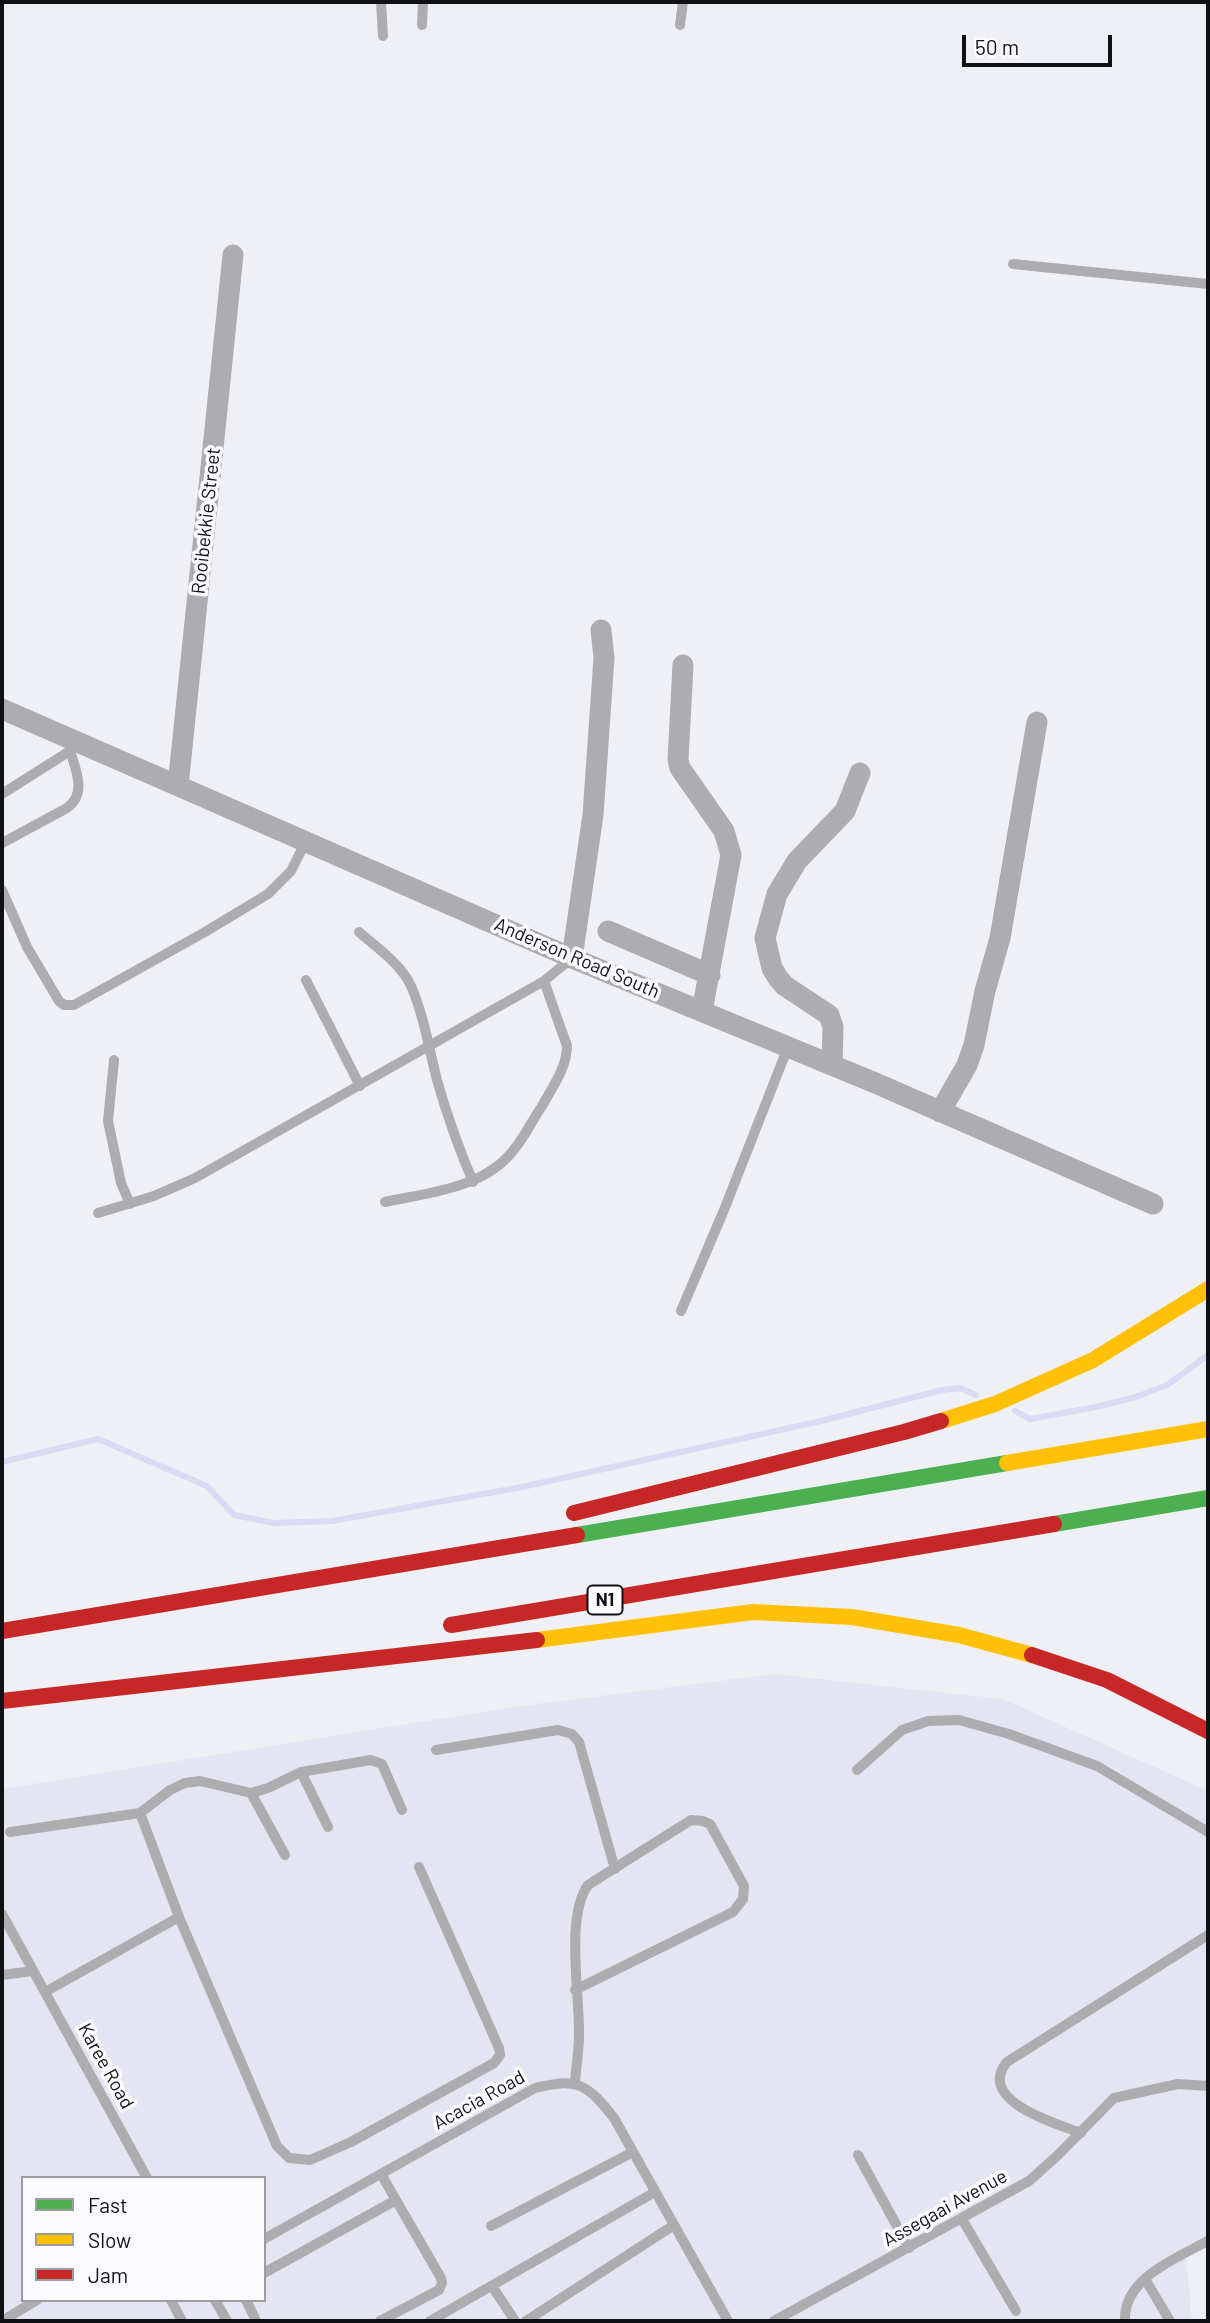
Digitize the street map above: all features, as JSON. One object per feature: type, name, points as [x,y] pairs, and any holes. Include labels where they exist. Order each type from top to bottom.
[{"type":"highway","points":[[555,1517],[904,1432],[995,1404],[1093,1360],[1208,1289]]},
{"type":"highway","points":[[2,1631],[1208,1429]]},
{"type":"highway","name":"N1","points":[[440,1627],[1208,1499]]},
{"type":"highway","points":[[259,1589],[487,1534]]},
{"type":"highway","points":[[2,1701],[510,1643],[753,1612],[852,1617],[959,1635],[1107,1681],[1208,1731]]},
{"type":"highway","points":[[2,1701],[290,1652]]},
{"type":"street","name":"Rooibekkie Street","points":[[178,786],[233,255]]},
{"type":"street","points":[[572,958],[594,803],[604,658],[601,630]]},
{"type":"street","points":[[683,665],[678,760],[680,768],[724,831],[731,855],[702,1011]]},
{"type":"street","name":"Anderson Road South","points":[[2,709],[76,747],[178,786],[572,958],[832,1065],[1153,1204]]},
{"type":"street","points":[[940,1112],[968,1065],[974,1045],[1000,938],[1037,722]]},
{"type":"street","points":[[832,1065],[832,1022],[829,1015],[785,986],[778,978],[772,968],[765,938],[777,894],[797,860],[845,811],[860,773]]},
{"type":"street","points":[[608,931],[710,975]]},
{"type":"lane","points":[[380,2],[383,36]]},
{"type":"lane","points":[[422,25],[423,2]]},
{"type":"lane","points":[[680,25],[683,2]]},
{"type":"lane","points":[[1013,264],[1208,284]]},
{"type":"lane","points":[[2,794],[76,747],[78,780],[75,801],[2,844]]},
{"type":"lane","points":[[2,890],[27,947],[59,1001],[64,1005],[74,1005],[268,894],[291,871],[306,841]]},
{"type":"lane","points":[[359,932],[402,972],[411,986],[453,1132],[472,1182]]},
{"type":"lane","points":[[98,1213],[130,1204],[195,1178],[544,981],[572,958]]},
{"type":"lane","points":[[306,979],[360,1086]]},
{"type":"lane","points":[[384,1202],[472,1182],[500,1164],[516,1149],[565,1060],[567,1046],[544,981]]},
{"type":"lane","points":[[681,1311],[788,1047]]},
{"type":"lane","points":[[114,1060],[108,1121],[121,1183],[130,1204]]},
{"type":"lane","points":[[857,1770],[902,1730],[928,1721],[959,1720],[1009,1734],[1097,1766],[1208,1832]]},
{"type":"lane","points":[[436,1750],[558,1730],[572,1734],[579,1742],[615,1869]]},
{"type":"lane","points":[[10,1832],[140,1813],[170,1790],[185,1783],[200,1781],[251,1793],[301,1772],[371,1760],[380,1761],[402,1810]]},
{"type":"lane","points":[[301,1772],[328,1826]]},
{"type":"lane","points":[[251,1793],[285,1855]]},
{"type":"lane","points":[[140,1813],[179,1917],[277,2146],[289,2158],[310,2160],[363,2136],[494,2063],[500,2055],[419,1867]]},
{"type":"lane","points":[[575,1990],[733,1912],[743,1899],[744,1886],[710,1824],[691,1820],[588,1885],[581,1895],[575,1990],[579,2034],[575,2083],[595,2094],[614,2118],[728,2321]]},
{"type":"lane","name":"Karee Road","points":[[2,1914],[147,2176]]},
{"type":"lane","points":[[45,1992],[179,1917]]},
{"type":"lane","points":[[1082,2133],[1030,2114],[1009,2099],[1001,2086],[1003,2067],[1208,1935]]},
{"type":"lane","points":[[2,1975],[33,1970]]},
{"type":"lane","name":"Acacia Road","points":[[266,2238],[535,2088],[555,2082],[575,2083]]},
{"type":"lane","name":"Assegaai Avenue","points":[[774,2321],[1029,2181],[1082,2133],[1114,2098],[1178,2084],[1208,2086]]},
{"type":"lane","points":[[491,2226],[632,2152]]},
{"type":"lane","points":[[858,2155],[909,2248]]},
{"type":"lane","points":[[380,2321],[439,2290],[442,2283],[381,2174]]},
{"type":"lane","points":[[430,2321],[655,2192]]},
{"type":"lane","points":[[266,2272],[396,2200]]},
{"type":"lane","points":[[962,2219],[1016,2311]]},
{"type":"lane","points":[[526,2321],[674,2225]]},
{"type":"lane","points":[[1125,2321],[1132,2294],[1145,2279],[1155,2270],[1208,2241]]},
{"type":"lane","points":[[1145,2279],[1170,2321]]},
{"type":"lane","points":[[492,2286],[515,2321]]},
{"type":"lane","points":[[2,2321],[34,2302]]},
{"type":"lane","points":[[172,2302],[182,2321]]},
{"type":"lane","points":[[216,2302],[227,2321]]},
{"type":"lane","points":[[247,2302],[256,2321]]},
{"type":"shaded area","points":[[775,1674],[1003,1699],[1208,1791],[1208,2242],[1186,2255],[1192,2321],[2,2321],[2,1789],[513,1707]]},
{"type":"waterway","points":[[1015,1411],[1030,1419],[1136,1397],[1167,1385],[1208,1355]]},
{"type":"waterway","points":[[2,1462],[98,1439],[207,1486],[234,1515],[274,1523],[332,1521],[522,1487],[821,1421],[942,1390],[960,1388],[976,1395]]},
{"type":"traffic: fast","points":[[577,1535],[1007,1463]]},
{"type":"traffic: fast","points":[[1054,1524],[1208,1498]]},
{"type":"traffic: slow","points":[[941,1421],[995,1404],[1093,1360],[1208,1289]]},
{"type":"traffic: slow","points":[[1007,1463],[1208,1429]]},
{"type":"traffic: slow","points":[[537,1640],[753,1612],[852,1617],[959,1635],[1032,1655]]},
{"type":"traffic: jam","points":[[574,1513],[941,1421]]},
{"type":"traffic: jam","points":[[451,1625],[1054,1524]]},
{"type":"traffic: jam","points":[[2,1631],[577,1535]]},
{"type":"traffic: jam","points":[[2,1701],[537,1640]]},
{"type":"traffic: jam","points":[[1032,1655],[1107,1680],[1208,1731]]}]
